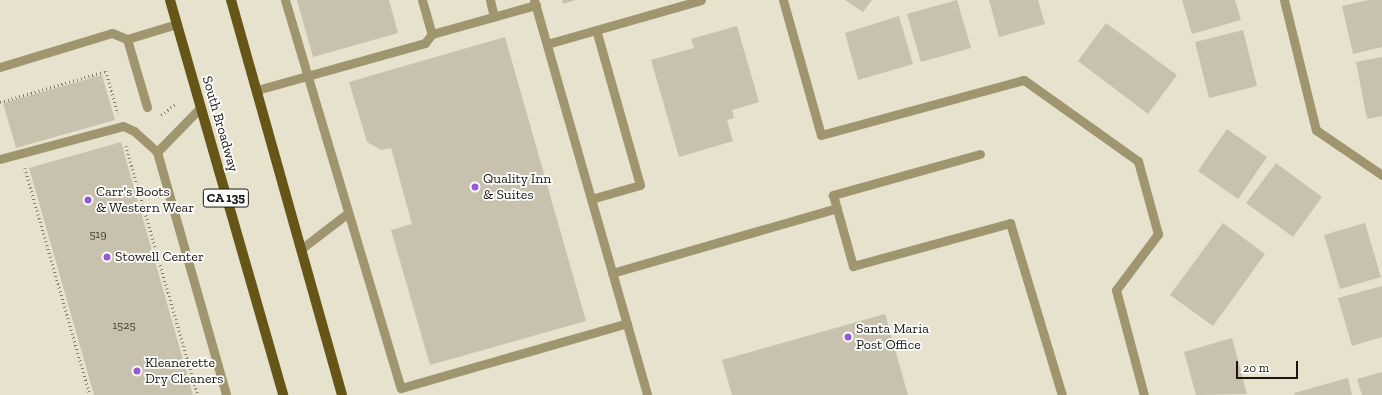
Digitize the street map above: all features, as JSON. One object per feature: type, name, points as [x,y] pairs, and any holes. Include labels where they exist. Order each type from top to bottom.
[{"type":"main road","name":"South Broadway","points":[[170,0],[283,395]]},
{"type":"main road","points":[[232,0],[342,395]]},
{"type":"lane","points":[[285,0],[306,76],[401,388],[626,323]]},
{"type":"lane","points":[[422,0],[432,34]]},
{"type":"lane","points":[[490,0],[494,17]]},
{"type":"lane","points":[[547,44],[701,0]]},
{"type":"lane","points":[[784,0],[821,135],[1024,80],[1138,161],[1158,234],[1116,290],[1144,395]]},
{"type":"lane","points":[[1284,0],[1316,130],[1382,175]]},
{"type":"lane","points":[[257,90],[425,43],[432,34],[494,17],[535,3],[647,395]]},
{"type":"lane","points":[[0,67],[112,33],[127,39],[177,24]]},
{"type":"lane","points":[[591,199],[640,185],[596,30]]},
{"type":"lane","points":[[127,39],[147,107]]},
{"type":"lane","points":[[157,152],[200,108]]},
{"type":"lane","points":[[0,159],[123,126],[134,131],[157,152],[226,395]]},
{"type":"lane","points":[[980,154],[833,195],[853,266],[1010,223],[1062,395]]},
{"type":"lane","points":[[612,273],[837,208]]},
{"type":"lane","points":[[301,249],[348,213]]},
{"type":"path","points":[[0,102],[106,71],[119,118]]},
{"type":"path","points":[[126,144],[198,395]]},
{"type":"path","points":[[24,164],[90,395]]},
{"type":"building","points":[[297,0],[389,0],[398,33],[313,57]]},
{"type":"building","points":[[562,0],[575,0],[563,4]]},
{"type":"building","points":[[845,0],[872,0],[863,12]]},
{"type":"building","points":[[957,0],[971,48],[921,62],[907,14]]},
{"type":"building","points":[[989,0],[1038,0],[1045,24],[999,37]]},
{"type":"building","points":[[1182,0],[1235,0],[1241,20],[1192,34]]},
{"type":"building","points":[[1368,0],[1382,0],[1382,47],[1353,54],[1342,6]]},
{"type":"building","points":[[899,16],[913,64],[858,80],[845,33]]},
{"type":"building","points":[[1106,23],[1177,75],[1148,114],[1078,61]]},
{"type":"building","points":[[737,26],[759,102],[732,110],[734,118],[727,120],[733,141],[679,157],[651,60],[694,48],[691,39]]},
{"type":"building","points":[[1243,30],[1257,86],[1209,98],[1195,42]]},
{"type":"building","name":"Quality Inn & Suites","points":[[505,37],[586,321],[430,365],[391,230],[412,224],[391,148],[381,150],[367,142],[349,82]]},
{"type":"building","points":[[1382,57],[1382,116],[1367,119],[1356,62]]},
{"type":"building","points":[[102,75],[115,120],[16,148],[3,103]]},
{"type":"building","points":[[1227,129],[1267,157],[1238,199],[1198,171]]},
{"type":"building","points":[[121,142],[193,395],[94,395],[29,168]]},
{"type":"building","points":[[1276,163],[1322,197],[1293,237],[1246,203]]},
{"type":"building","points":[[1223,223],[1265,254],[1213,326],[1170,295]]},
{"type":"building","points":[[1365,223],[1381,277],[1340,289],[1324,235]]},
{"type":"building","points":[[1382,286],[1382,337],[1352,346],[1338,298]]},
{"type":"building","name":"Santa Maria Post Office","points":[[885,314],[908,395],[732,395],[722,360]]},
{"type":"building","points":[[1232,338],[1247,394],[1196,395],[1184,352]]},
{"type":"building","points":[[1382,372],[1382,395],[1362,395],[1357,379]]},
{"type":"building","points":[[1348,378],[1352,395],[1295,395],[1294,393]]},
{"type":"place","name":"Quality Inn & Suites","points":[[475,187]]},
{"type":"place","name":"Carr's Boots & Western Wear","points":[[88,200]]},
{"type":"place","name":"Stowell Center","points":[[107,257]]},
{"type":"place","name":"Santa Maria Post Office","points":[[848,337]]},
{"type":"place","name":"Kleanerette Dry Cleaners","points":[[137,371]]}]
